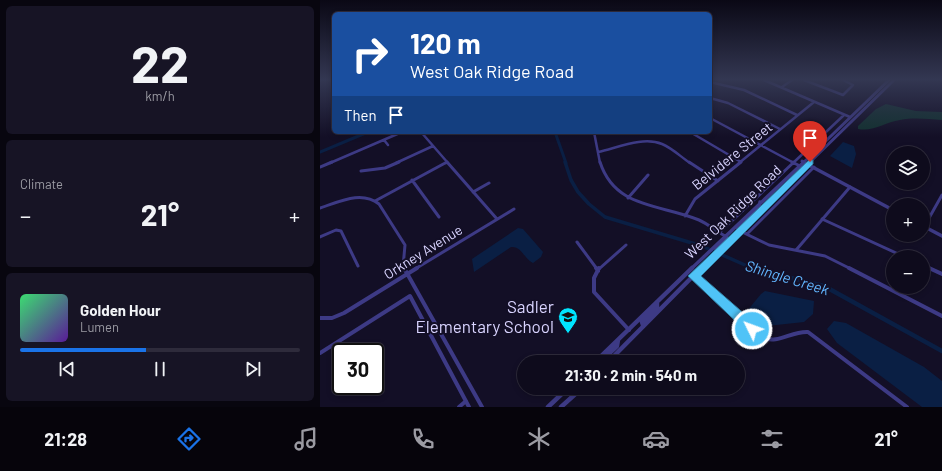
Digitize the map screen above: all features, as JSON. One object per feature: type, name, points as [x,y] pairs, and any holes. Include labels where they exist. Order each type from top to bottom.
[{"type":"street","points":[[714,99],[728,103],[780,129]]},
{"type":"street","points":[[763,99],[797,115]]},
{"type":"street","points":[[808,99],[852,119],[840,130],[840,133]]},
{"type":"street","name":"West Oak Ridge Road","points":[[602,355],[802,161],[871,99]]},
{"type":"street","name":"West Oak Ridge Road","points":[[615,355],[873,99]]},
{"type":"street","name":"Belvidere Street","points":[[685,216],[695,199],[814,102]]},
{"type":"street","points":[[720,232],[844,115]]},
{"type":"street","points":[[712,119],[804,168]]},
{"type":"street","points":[[320,167],[398,134]]},
{"type":"street","points":[[423,134],[497,219]]},
{"type":"street","points":[[594,134],[605,178],[618,192],[628,198],[704,222],[720,232],[728,238],[716,250],[716,254]]},
{"type":"street","points":[[693,134],[740,162]]},
{"type":"street","points":[[384,140],[388,146]]},
{"type":"street","points":[[598,152],[642,142],[654,141],[662,144],[718,181]]},
{"type":"street","points":[[361,172],[385,168],[433,146]]},
{"type":"street","points":[[802,161],[886,206]]},
{"type":"street","points":[[375,201],[447,162]]},
{"type":"street","points":[[747,234],[814,168]]},
{"type":"street","points":[[628,198],[648,175]]},
{"type":"street","points":[[412,180],[439,217]]},
{"type":"street","points":[[473,192],[489,183]]},
{"type":"street","points":[[796,250],[850,187]]},
{"type":"street","points":[[930,215],[942,195]]},
{"type":"street","points":[[320,208],[350,198],[361,197],[375,201],[379,204],[405,245],[403,267],[482,407]]},
{"type":"street","points":[[760,202],[759,208],[738,229],[740,231],[768,244],[825,256],[942,316]]},
{"type":"street","points":[[937,203],[942,206]]},
{"type":"street","name":"Orkney Avenue","points":[[320,318],[332,318],[344,313],[407,273],[514,209]]},
{"type":"street","points":[[822,219],[889,250]]},
{"type":"street","points":[[930,229],[942,236]]},
{"type":"street","points":[[320,237],[336,230],[340,231],[358,266]]},
{"type":"street","points":[[577,242],[598,271]]},
{"type":"street","points":[[626,245],[609,259],[598,271],[592,281],[594,292],[629,330]]},
{"type":"street","points":[[930,269],[942,274]]},
{"type":"street","points":[[694,276],[762,338],[770,342],[778,341],[792,333],[801,331],[808,332],[907,407]]},
{"type":"street","points":[[320,353],[410,296],[469,407]]},
{"type":"street","points":[[643,326],[642,322],[657,307],[657,302]]},
{"type":"street","points":[[607,355],[617,346],[618,340]]},
{"type":"street","points":[[552,406],[561,395]]},
{"type":"street","points":[[558,398],[563,406],[575,395]]},
{"type":"street","points":[[458,407],[466,401]]},
{"type":"green space","points":[[886,104],[916,111],[942,112],[942,120],[921,118],[905,119],[874,128],[864,130],[858,129],[858,126],[876,109]]},
{"type":"water","points":[[843,142],[854,146],[856,154],[852,168],[830,156]]},
{"type":"water","points":[[518,228],[523,229],[543,252],[541,257],[533,263],[518,249],[511,247],[474,272],[472,259]]},
{"type":"water","points":[[765,291],[814,301],[813,314],[804,322],[767,326],[747,311]]},
{"type":"water","points":[[834,321],[846,323],[924,367],[942,381],[942,407],[922,407],[837,343],[827,329]]},
{"type":"waterway","points":[[320,152],[363,134]]},
{"type":"waterway","name":"Shingle Creek","points":[[556,134],[566,163]]},
{"type":"waterway","name":"Shingle Creek","points":[[565,162],[571,180],[578,192],[589,204],[605,217],[702,246],[753,268]]},
{"type":"waterway","name":"Shingle Creek","points":[[753,268],[824,286],[942,351]]},
{"type":"place","name":"Sadler Elementary School","points":[[568,334]]},
{"type":"route","points":[[752,329],[694,276],[810,162]]}]
